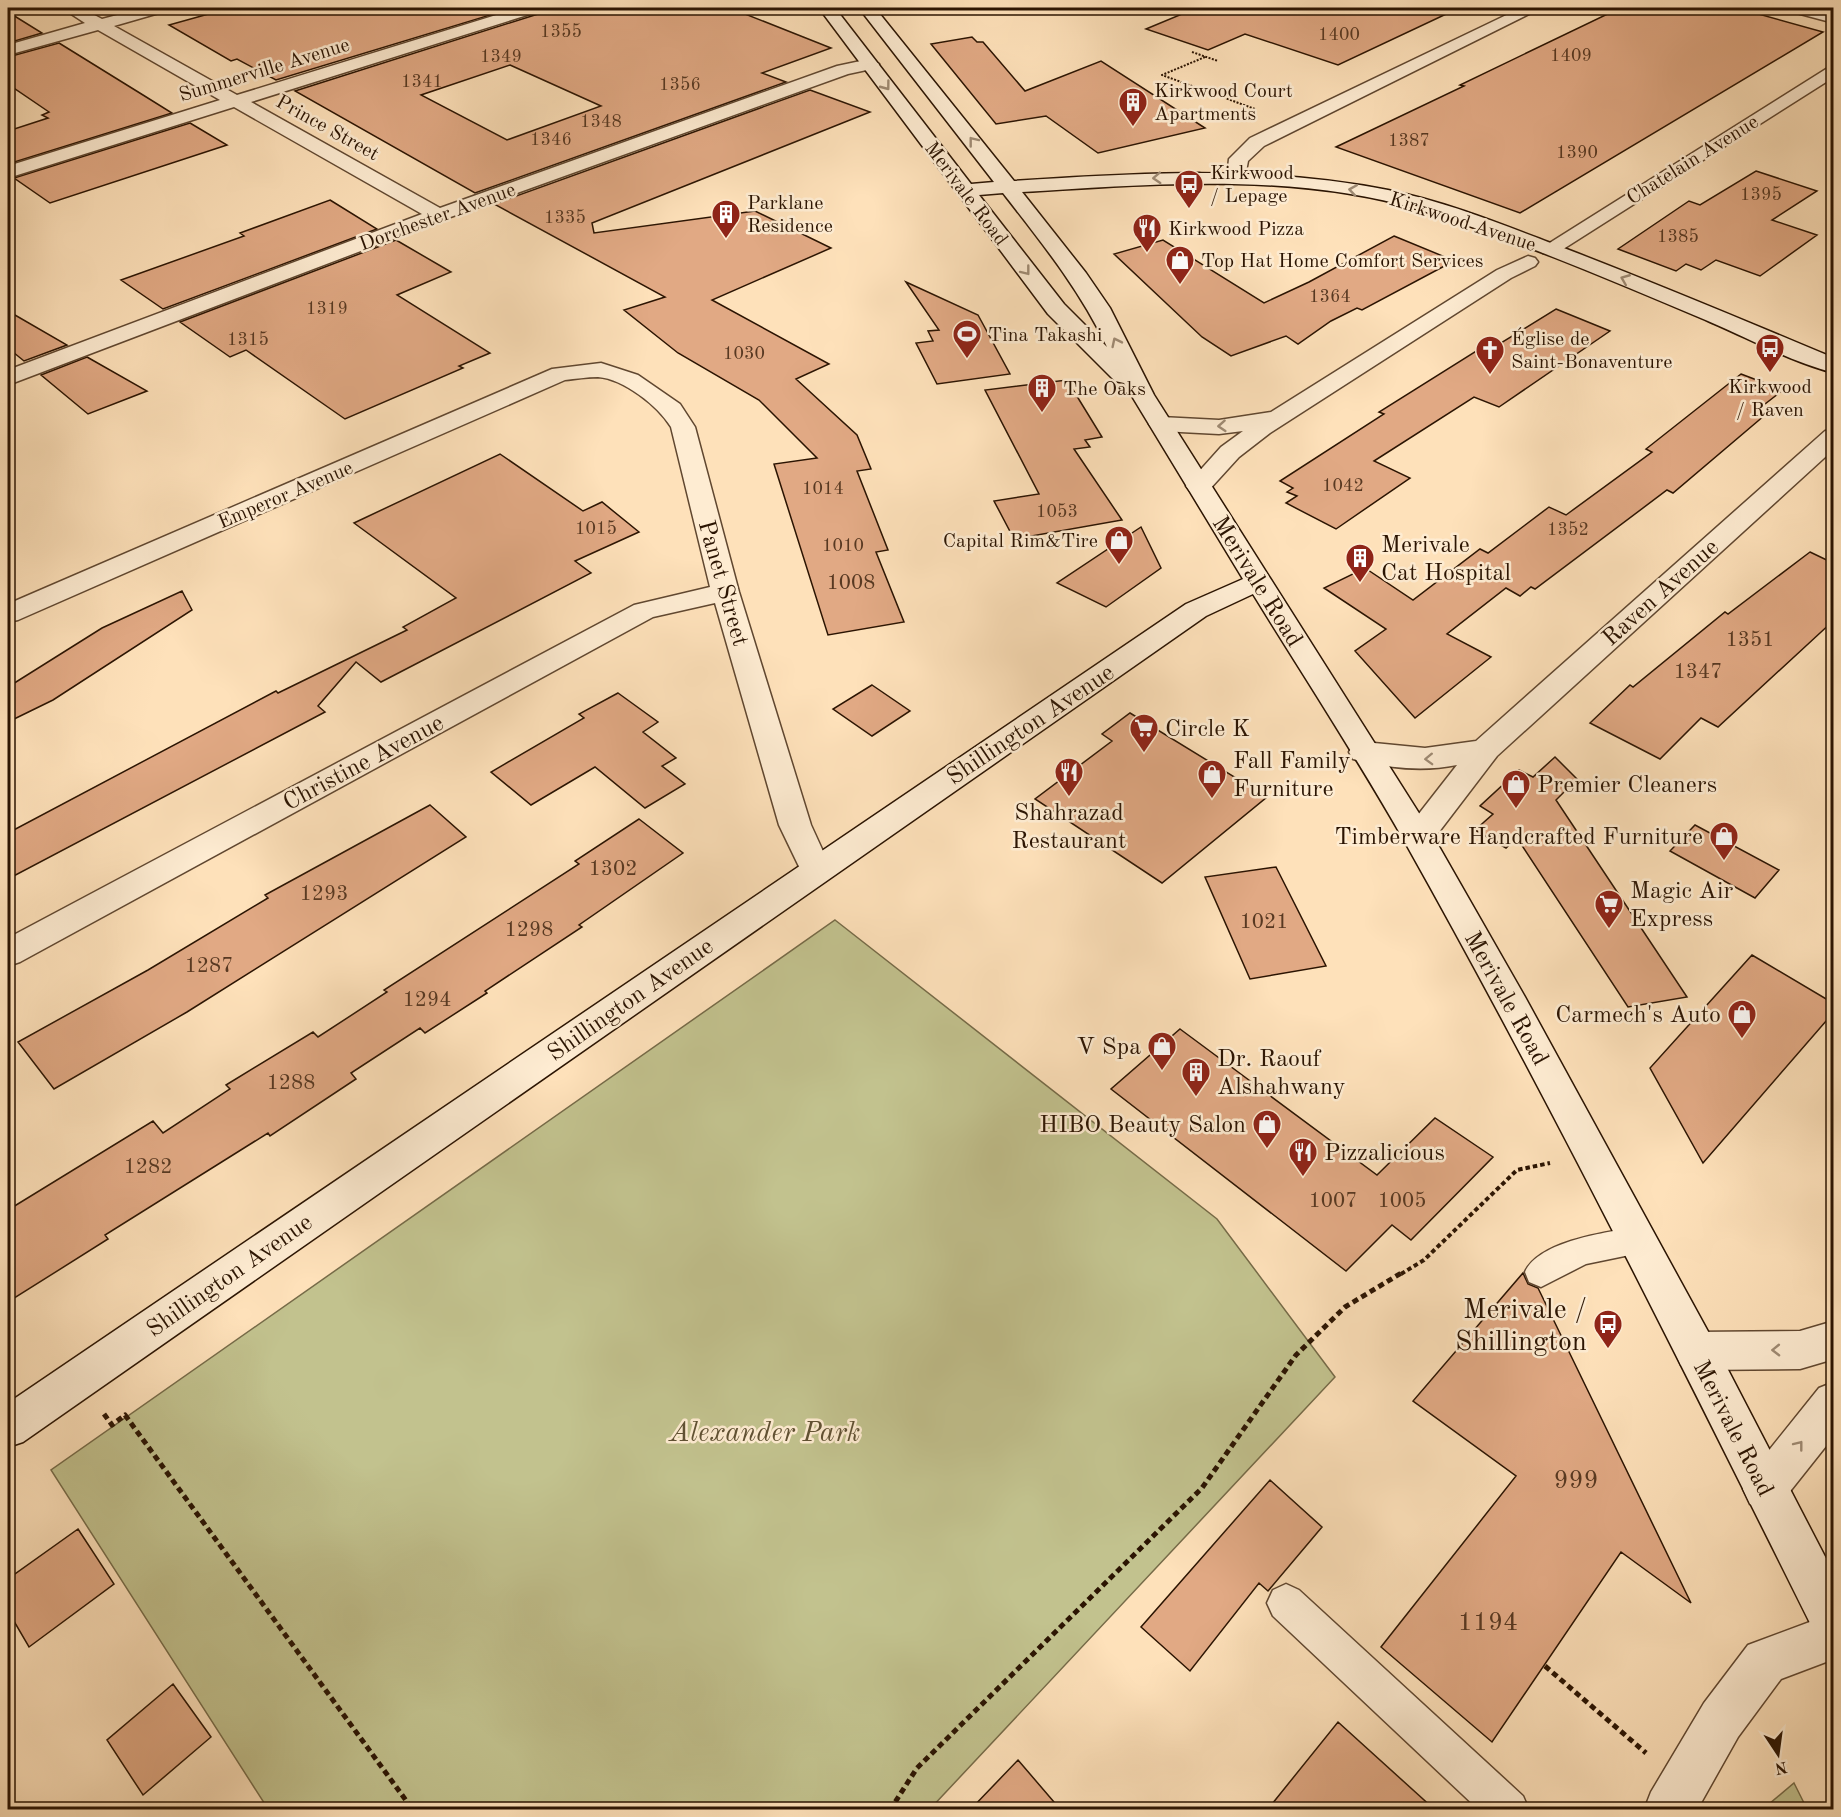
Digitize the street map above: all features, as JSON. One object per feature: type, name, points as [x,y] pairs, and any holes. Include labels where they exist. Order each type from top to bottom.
[{"type":"street","name":"Prince Street","points":[[70,8],[438,215]]},
{"type":"street","points":[[8,50],[160,8]]},
{"type":"street","name":"Summerville Avenue","points":[[8,172],[534,8]]},
{"type":"street","name":"Merivale Road","points":[[827,8],[963,190],[1056,309],[1142,395]]},
{"type":"street","name":"Merivale Road","points":[[867,8],[1025,205],[1099,308],[1142,395],[1418,837],[1513,1007],[1638,1241],[1833,1623]]},
{"type":"street","points":[[1237,178],[1239,159],[1257,142],[1533,8]]},
{"type":"street","points":[[1795,8],[1833,18]]},
{"type":"street","name":"Dorchester Avenue","points":[[8,378],[438,215],[831,74],[870,64]]},
{"type":"street","name":"Chatelain Avenue","points":[[1550,249],[1833,69]]},
{"type":"street","name":"Kirkwood Avenue","points":[[963,190],[1177,177],[1237,178],[1324,186],[1390,196],[1550,249],[1833,368]]},
{"type":"street","name":"Kirkwood Avenue","points":[[978,208],[1213,195],[1322,201],[1380,212],[1430,226],[1833,368]]},
{"type":"street","points":[[1199,486],[1230,452],[1504,274],[1528,262]]},
{"type":"street","name":"Panet Street","points":[[562,374],[600,370],[630,380],[672,409],[683,427],[725,592],[795,825],[816,871]]},
{"type":"street","name":"Emperor Avenue","points":[[8,614],[562,374]]},
{"type":"street","points":[[1161,424],[1219,427],[1280,418]]},
{"type":"street","name":"Raven Avenue","points":[[1418,837],[1486,749],[1833,436]]},
{"type":"street","name":"Shillington Avenue","points":[[8,1427],[1196,610],[1258,582]]},
{"type":"street","name":"Christine Avenue","points":[[8,953],[644,611],[725,592]]},
{"type":"street","name":"Raven Avenue","points":[[1364,752],[1426,760],[1448,758],[1486,749]]},
{"type":"street","points":[[1696,1351],[1800,1350],[1833,1341]]},
{"type":"street","points":[[1765,1490],[1833,1401]]},
{"type":"street","points":[[1676,1797],[1721,1720],[1765,1662],[1833,1636]]},
{"type":"lane","points":[[1541,1272],[1581,1251],[1638,1241]]},
{"type":"lane","points":[[1286,1603],[1509,1809]]},
{"type":"path","points":[[1192,52],[1218,61]]},
{"type":"path","points":[[1205,57],[1162,75],[1257,109]]},
{"type":"path","points":[[890,1809],[917,1768],[1202,1488],[1296,1355],[1346,1307],[1424,1260],[1517,1170],[1593,1157]]},
{"type":"path","points":[[112,1425],[125,1415],[412,1809]]},
{"type":"path","points":[[1545,1666],[1676,1797]]},
{"type":"green space","name":"Alexander Park","points":[[835,920],[1217,1219],[1335,1377],[930,1809],[268,1809],[51,1470]]},
{"type":"green space","points":[[1794,1783],[1807,1809],[1763,1809]]},
{"type":"building","points":[[230,8],[513,8],[276,80],[237,59],[231,61],[169,25]]},
{"type":"building","points":[[544,8],[730,8],[831,48],[762,73],[786,82],[475,193],[295,91],[541,13]],"holes":[[[510,65],[601,106],[507,140],[421,95]]]},
{"type":"building","points":[[1188,8],[1459,8],[1338,65],[1245,34],[1208,50],[1146,29],[1187,12]]},
{"type":"building","points":[[1620,8],[1737,8],[1823,32],[1520,213],[1336,147],[1464,86],[1460,85]]},
{"type":"building","points":[[8,12],[42,33],[8,43]]},
{"type":"building","points":[[972,37],[977,42],[983,42],[1025,91],[1101,61],[1205,128],[1098,153],[1046,116],[996,124],[931,44]]},
{"type":"building","points":[[59,43],[172,113],[8,164],[8,131],[48,118],[42,115],[49,112],[8,84],[8,57]]},
{"type":"building","points":[[810,90],[870,112],[592,223],[594,233],[755,211],[831,248],[712,300],[829,364],[796,379],[857,435],[871,469],[857,471],[888,550],[876,552],[904,622],[828,635],[774,464],[817,458],[759,400],[678,353],[624,310],[665,297],[494,204]]},
{"type":"building","points":[[190,123],[227,145],[50,203],[14,178]]},
{"type":"building","points":[[1756,171],[1817,191],[1772,220],[1817,235],[1760,276],[1716,260],[1701,270],[1686,264],[1676,271],[1618,249],[1689,201],[1700,205]]},
{"type":"building","points":[[330,200],[377,229],[163,309],[121,280],[244,236],[240,233]]},
{"type":"building","points":[[1394,236],[1452,262],[1362,310],[1357,308],[1331,321],[1298,344],[1286,336],[1231,356],[1202,337],[1114,254],[1163,240],[1264,303],[1309,282]]},
{"type":"building","points":[[396,240],[451,272],[397,295],[490,353],[459,366],[463,368],[345,419],[246,350],[230,357],[180,322]]},
{"type":"building","points":[[906,282],[978,315],[1010,374],[937,384],[916,343],[933,341],[928,331],[939,330]]},
{"type":"building","points":[[1556,309],[1610,331],[1499,407],[1474,397],[1374,461],[1410,478],[1336,529],[1286,503],[1297,496],[1287,492],[1293,488],[1280,481],[1384,414],[1379,412],[1481,348],[1488,351]]},
{"type":"building","points":[[8,311],[67,345],[24,361],[8,348]]},
{"type":"building","points":[[87,357],[147,391],[88,414],[41,375]]},
{"type":"building","points":[[1741,374],[1783,390],[1756,411],[1765,415],[1673,493],[1667,490],[1535,589],[1531,587],[1520,596],[1506,588],[1447,634],[1491,657],[1415,718],[1355,651],[1386,629],[1324,588],[1365,568],[1413,600],[1480,549],[1488,553],[1549,507],[1566,515],[1652,452],[1646,449]]},
{"type":"building","points":[[1067,380],[1102,437],[1085,440],[1090,447],[1074,449],[1122,520],[1014,539],[994,501],[1039,494],[985,390]]},
{"type":"building","points":[[500,454],[583,511],[602,502],[639,532],[575,561],[591,573],[381,682],[356,662],[318,706],[325,712],[8,879],[8,833],[276,691],[278,693],[407,630],[403,627],[456,598],[354,523]]},
{"type":"building","name":"Capital Rim&Tire","points":[[1141,527],[1161,568],[1106,607],[1057,583]]},
{"type":"building","points":[[1810,552],[1833,563],[1833,621],[1718,727],[1701,718],[1660,759],[1590,723],[1630,685],[1633,687],[1725,612],[1728,614]]},
{"type":"building","points":[[182,591],[192,610],[53,700],[8,722],[8,687],[102,628]]},
{"type":"building","points":[[872,685],[910,711],[872,736],[833,709]]},
{"type":"building","points":[[618,693],[658,722],[643,732],[676,758],[662,766],[685,784],[645,808],[595,767],[531,805],[491,772],[584,718],[579,714]]},
{"type":"building","points":[[1130,713],[1267,797],[1162,883],[1035,799],[1112,741],[1102,734]]},
{"type":"building","points":[[1555,757],[1577,779],[1556,800],[1687,997],[1628,1007],[1517,838],[1506,848],[1475,830],[1493,814],[1480,806],[1519,770],[1533,777]]},
{"type":"building","points":[[430,805],[466,837],[187,1012],[54,1089],[18,1042],[148,970],[268,898],[265,895]]},
{"type":"building","points":[[639,819],[683,853],[579,925],[582,927],[485,991],[487,993],[425,1033],[420,1028],[351,1073],[356,1079],[270,1136],[268,1133],[105,1235],[108,1239],[8,1302],[8,1210],[153,1121],[163,1133],[230,1089],[226,1085],[313,1032],[318,1037],[387,992],[384,990],[579,864],[575,861]]},
{"type":"building","name":"Timberware Handcrafted Furniture","points":[[1695,825],[1779,870],[1755,898],[1670,851]]},
{"type":"building","points":[[1276,867],[1326,966],[1250,979],[1205,877]]},
{"type":"building","name":"Carmech's Auto","points":[[1752,955],[1833,1003],[1833,1013],[1703,1163],[1650,1068]]},
{"type":"building","points":[[1180,1029],[1377,1175],[1435,1118],[1493,1157],[1411,1240],[1392,1225],[1346,1271],[1111,1089]]},
{"type":"building","points":[[1523,1273],[1528,1284],[1538,1288],[1691,1603],[1621,1552],[1492,1742],[1381,1647],[1516,1476],[1413,1401]]},
{"type":"building","points":[[1270,1480],[1322,1527],[1268,1591],[1259,1583],[1190,1671],[1141,1627]]},
{"type":"building","points":[[78,1529],[114,1584],[29,1647],[8,1611],[8,1579]]},
{"type":"building","points":[[173,1684],[211,1737],[143,1795],[107,1740]]},
{"type":"building","points":[[1338,1722],[1434,1809],[1268,1809]]},
{"type":"building","points":[[1018,1760],[1060,1809],[971,1809]]},
{"type":"place","name":"Kirkwood Court Apartments","points":[[1133,128]]},
{"type":"place","name":"Kirkwood / Lepage","points":[[1189,210]]},
{"type":"place","name":"Parklane Residence","points":[[726,240]]},
{"type":"place","name":"Kirkwood Pizza","points":[[1147,254]]},
{"type":"place","name":"Top Hat Home Comfort Services","points":[[1180,286]]},
{"type":"place","name":"Tina Takashi","points":[[967,360]]},
{"type":"place","name":"Kirkwood / Raven","points":[[1770,374]]},
{"type":"place","name":"Église de Saint-Bonaventure","points":[[1490,376]]},
{"type":"place","name":"The Oaks","points":[[1042,414]]},
{"type":"place","name":"Capital Rim&Tire","points":[[1119,566]]},
{"type":"place","name":"Merivale Cat Hospital","points":[[1360,584]]},
{"type":"place","name":"Circle K","points":[[1144,754]]},
{"type":"place","name":"Shahrazad Restaurant","points":[[1069,798]]},
{"type":"place","name":"Fall Family Furniture","points":[[1212,800]]},
{"type":"place","name":"Premier Cleaners","points":[[1516,810]]},
{"type":"place","name":"Timberware Handcrafted Furniture","points":[[1724,862]]},
{"type":"place","name":"Magic Air Express","points":[[1609,930]]},
{"type":"place","name":"Carmech's Auto","points":[[1742,1040]]},
{"type":"place","name":"V Spa","points":[[1162,1072]]},
{"type":"place","name":"Dr. Raouf Alshahwany","points":[[1196,1098]]},
{"type":"place","name":"HIBO Beauty Salon","points":[[1267,1150]]},
{"type":"place","name":"Pizzalicious","points":[[1303,1178]]},
{"type":"place","name":"Merivale / Shillington","points":[[1608,1350]]}]
